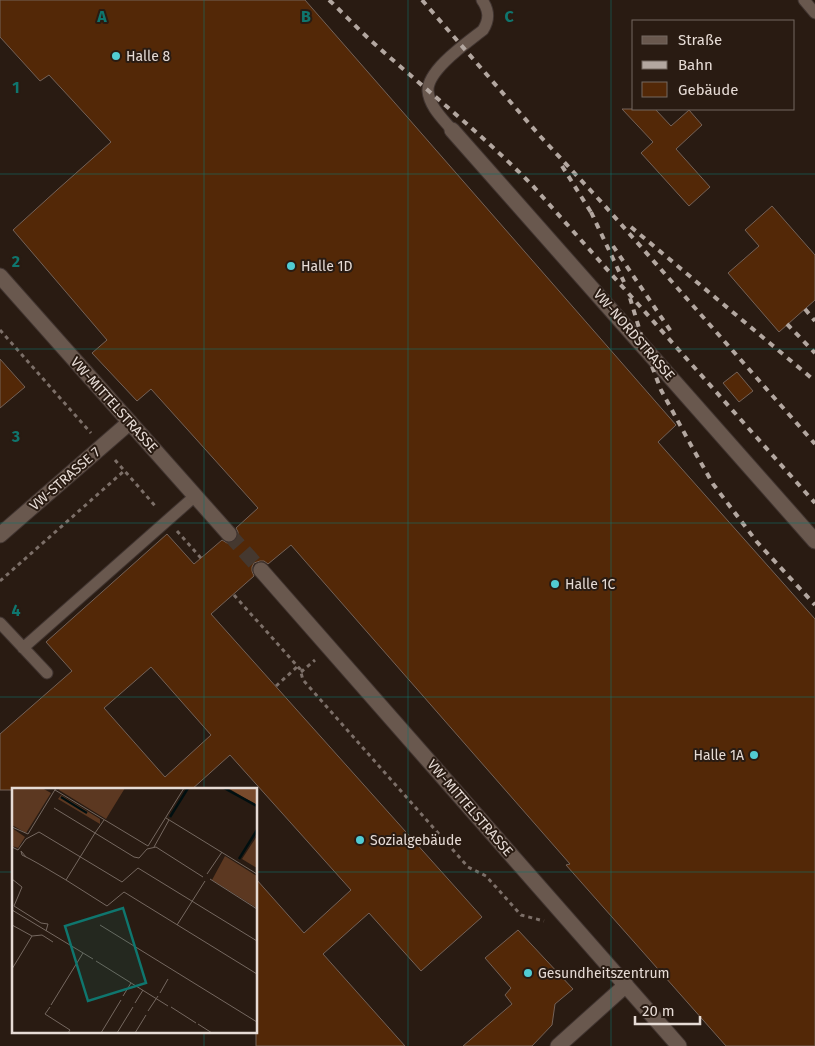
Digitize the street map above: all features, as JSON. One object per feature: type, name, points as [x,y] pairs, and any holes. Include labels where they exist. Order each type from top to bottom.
[{"type":"street","name":"VW-NORDSTRASSE","points":[[452,130],[815,541]]},
{"type":"street","name":"VW-MITTELSTRASSE","points":[[0,276],[228,534]]},
{"type":"street","name":"VW-STRASSE 7","points":[[0,535],[130,422]]},
{"type":"street","name":"VW-MITTELSTRASSE","points":[[261,570],[679,1046]]},
{"type":"street","points":[[558,1046],[626,985]]},
{"type":"lane","points":[[452,130],[439,115],[429,98],[430,81],[438,68],[483,30],[488,12],[482,0]]},
{"type":"lane","points":[[804,0],[815,13]]},
{"type":"lane","points":[[23,648],[195,496]]},
{"type":"lane","points":[[0,623],[46,673]]},
{"type":"path","points":[[0,581],[124,471]]},
{"type":"path","points":[[234,595],[300,669],[303,680],[468,867],[486,876],[521,915],[549,922]]},
{"type":"path","points":[[276,686],[297,667]]},
{"type":"building","points":[[0,0],[305,0],[676,425],[658,442],[815,619],[815,1046],[726,1046],[566,865],[570,864],[291,545],[268,564],[264,561],[254,563],[252,571],[254,576],[211,614],[482,917],[421,971],[369,913],[323,954],[405,1046],[256,1046],[256,1034],[258,1034],[258,881],[304,933],[351,890],[230,755],[193,788],[12,788],[12,790],[0,790],[0,734],[72,671],[46,642],[167,534],[194,564],[222,540],[227,543],[235,541],[238,536],[236,528],[258,508],[151,389],[137,401],[92,353],[107,340],[13,230],[111,142],[49,75],[40,81],[0,37]],"holes":[[[151,667],[211,735],[165,777],[104,708]]]},
{"type":"building","points":[[622,109],[656,110],[671,126],[689,110],[702,125],[676,149],[710,187],[689,206],[641,153],[653,142]]},
{"type":"building","points":[[772,206],[815,255],[815,300],[779,332],[728,273],[759,246],[745,230]]},
{"type":"building","points":[[0,359],[25,387],[0,408]]},
{"type":"building","points":[[737,372],[753,391],[739,402],[723,383]]},
{"type":"building","name":"Gesundheitszentrum","points":[[518,930],[573,989],[555,1004],[552,1025],[532,1046],[463,1046],[512,1004],[505,995],[511,988],[485,958]]},
{"type":"tunnel","points":[[229,534],[261,570]]},
{"type":"railway","points":[[329,0],[367,37],[471,128],[532,185],[815,503]]},
{"type":"railway","points":[[422,0],[540,136],[605,206],[815,444]]},
{"type":"railway","points":[[562,166],[594,217]]},
{"type":"railway","points":[[591,212],[624,282]]},
{"type":"railway","points":[[631,227],[815,381]]},
{"type":"railway","points":[[613,246],[672,333]]},
{"type":"railway","points":[[630,298],[645,348],[661,390],[713,484],[757,542],[815,605]]},
{"type":"railway","points":[[805,309],[815,321]]},
{"type":"railway","points":[[787,324],[815,353]]},
{"type":"place","name":"Halle 8","points":[[116,56]]},
{"type":"place","name":"Halle 1D","points":[[291,266]]},
{"type":"place","name":"Halle 1C","points":[[555,584]]},
{"type":"place","name":"Halle 1A","points":[[754,755]]},
{"type":"place","name":"Sozialgebäude","points":[[360,840]]},
{"type":"place","name":"Gesundheitszentrum","points":[[528,973]]}]
